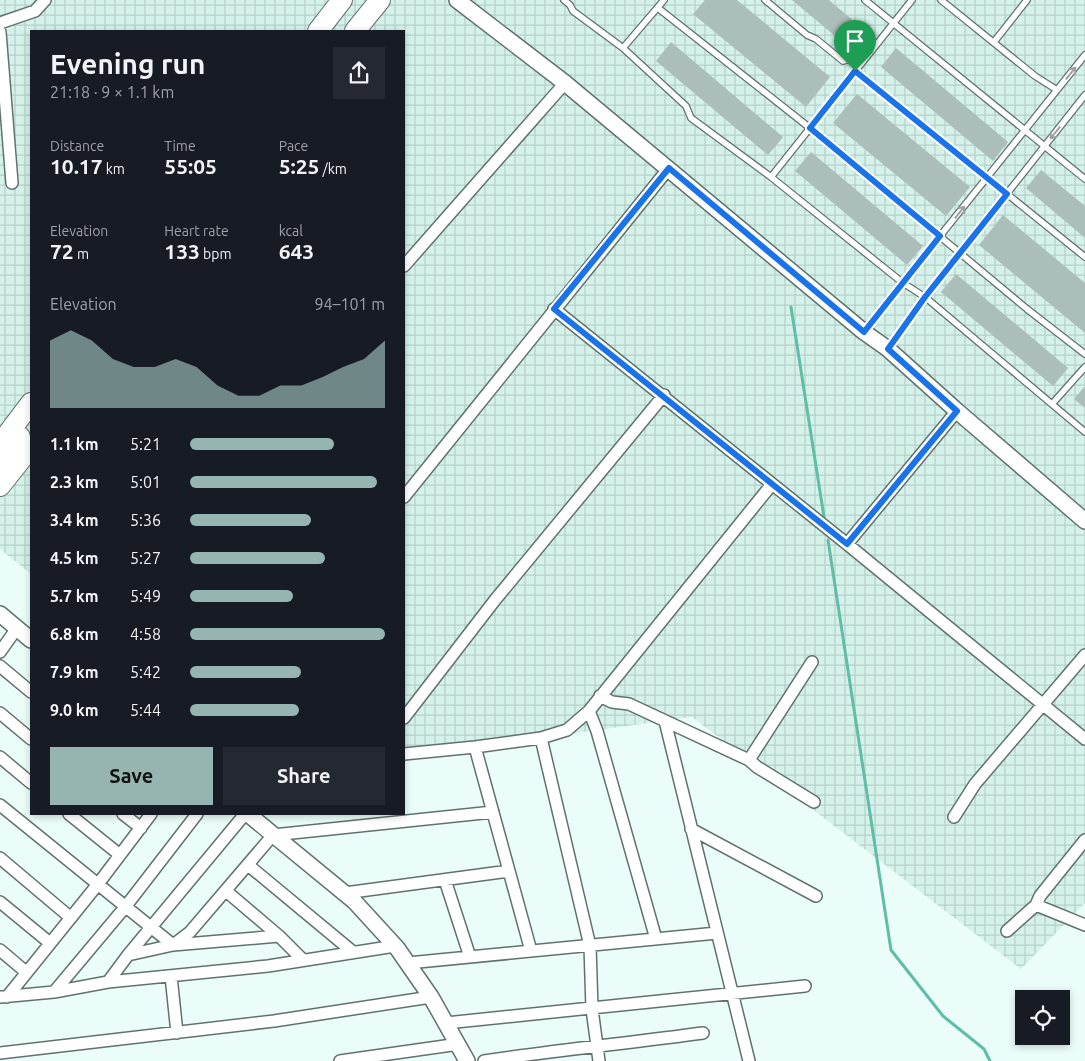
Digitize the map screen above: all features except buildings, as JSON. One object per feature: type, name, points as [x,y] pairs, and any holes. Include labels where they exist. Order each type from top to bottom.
[{"type":"highway","points":[[319,30],[342,0]]},
{"type":"highway","points":[[335,30],[357,0]]},
{"type":"highway","points":[[356,30],[380,0]]},
{"type":"highway","points":[[370,30],[392,0]]},
{"type":"highway","points":[[0,444],[30,404]]},
{"type":"highway","points":[[0,463],[30,424]]},
{"type":"highway","points":[[0,486],[30,448]]},
{"type":"highway","points":[[0,502],[30,465]]},
{"type":"street","points":[[0,22],[35,11],[44,0]]},
{"type":"street","points":[[457,0],[565,83],[864,332],[888,349],[1085,521]]},
{"type":"street","points":[[0,32],[12,183]]},
{"type":"street","points":[[405,265],[565,83]]},
{"type":"street","points":[[405,496],[669,168]]},
{"type":"street","points":[[554,309],[847,544],[1085,739]]},
{"type":"street","points":[[405,717],[495,600],[664,396]]},
{"type":"street","points":[[847,544],[957,411]]},
{"type":"street","points":[[405,754],[541,738],[567,730],[589,711],[772,484]]},
{"type":"street","points":[[0,614],[30,639]]},
{"type":"street","points":[[0,652],[17,628]]},
{"type":"street","points":[[954,817],[975,784],[1085,655]]},
{"type":"street","points":[[749,760],[812,662]]},
{"type":"street","points":[[0,666],[30,691]]},
{"type":"street","points":[[600,696],[612,702],[629,704],[749,760],[757,767],[814,802]]},
{"type":"street","points":[[589,711],[597,730],[656,939]]},
{"type":"street","points":[[0,713],[30,737]]},
{"type":"street","points":[[665,721],[749,1061]]},
{"type":"street","points":[[541,738],[590,946],[592,1009],[599,1061]]},
{"type":"street","points":[[475,747],[531,951]]},
{"type":"street","points":[[0,757],[30,782]]},
{"type":"street","points":[[0,805],[173,945]]},
{"type":"street","points":[[173,945],[190,932],[273,835],[493,812]]},
{"type":"street","points":[[70,815],[120,856]]},
{"type":"street","points":[[124,815],[140,828]]},
{"type":"street","points":[[3,997],[50,943],[151,815]]},
{"type":"street","points":[[54,992],[126,906],[197,815]]},
{"type":"street","points":[[108,982],[128,955],[245,815]]},
{"type":"street","points":[[247,815],[354,900],[396,946],[431,996],[467,1061]]},
{"type":"street","points":[[691,829],[816,896]]},
{"type":"street","points":[[1007,930],[1036,904],[1040,896],[1085,840]]},
{"type":"street","points":[[0,858],[70,918]]},
{"type":"street","points":[[248,865],[352,952]]},
{"type":"street","points":[[345,893],[509,871]]},
{"type":"street","points":[[445,880],[470,957]]},
{"type":"street","points":[[226,890],[303,960]]},
{"type":"street","points":[[0,902],[50,943]]},
{"type":"street","points":[[1036,904],[1085,925]]},
{"type":"street","points":[[408,963],[717,933]]},
{"type":"street","points":[[128,955],[173,945],[278,936]]},
{"type":"street","points":[[3,997],[54,992],[108,982],[268,966],[396,946]]},
{"type":"street","points":[[0,950],[26,972]]},
{"type":"street","points":[[171,976],[177,1032]]},
{"type":"street","points":[[446,1022],[592,1009],[805,986]]},
{"type":"street","points":[[0,1053],[283,1019],[431,996]]},
{"type":"street","points":[[484,1061],[557,1050],[597,1047],[703,1033]]},
{"type":"street","points":[[340,1061],[419,1056],[458,1044]]},
{"type":"lane","points":[[564,0],[572,2],[573,11],[623,48],[686,106],[691,118],[771,177],[903,283],[925,297],[1085,432]]},
{"type":"lane","points":[[623,48],[664,0]]},
{"type":"lane","points":[[765,0],[807,35],[816,39],[843,61],[869,53]]},
{"type":"lane","points":[[865,0],[1085,179]]},
{"type":"lane","points":[[771,177],[912,0]]},
{"type":"lane","points":[[941,0],[1035,76],[1057,90]]},
{"type":"lane","points":[[994,42],[1027,0]]},
{"type":"lane","points":[[658,8],[810,128],[960,254],[1085,354]]},
{"type":"lane","points":[[864,332],[1085,55]]},
{"type":"lane","points":[[855,71],[1085,257]]},
{"type":"lane","points":[[888,349],[925,297],[1085,95]]},
{"type":"lane","points":[[1052,404],[1085,367]]},
{"type":"shaded area","points":[[0,0],[1085,0],[1085,903],[1021,969],[692,717],[405,757],[405,30],[30,30],[30,573],[0,549]]},
{"type":"waterway","points":[[791,307],[824,517]]},
{"type":"waterway","points":[[828,540],[891,950],[943,1016],[984,1049],[990,1061]]},
{"type":"route","points":[[855,71],[1007,194],[925,297],[888,349],[957,411],[847,544],[554,309],[669,168],[864,332],[940,236],[810,128],[855,71]]}]
